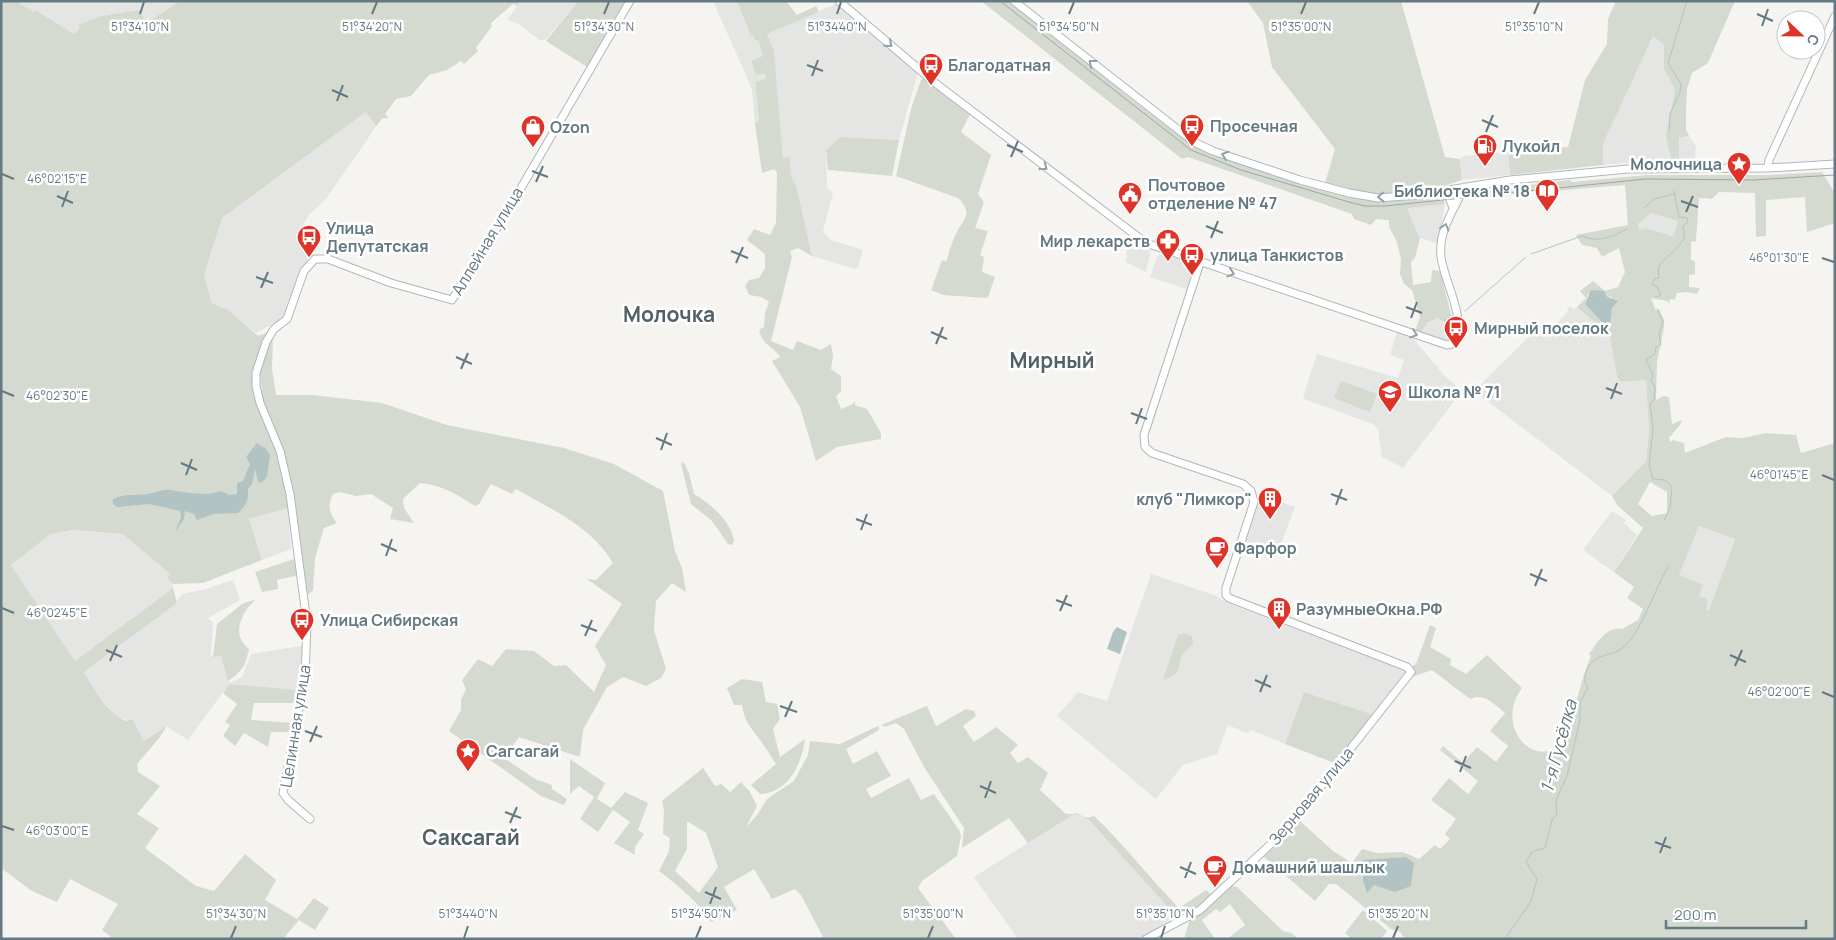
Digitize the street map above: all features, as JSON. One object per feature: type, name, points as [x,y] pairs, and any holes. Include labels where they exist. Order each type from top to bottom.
[{"type":"street","name":"Аллейная улица","points":[[314,259],[328,258],[391,283],[452,300],[514,200],[630,1]]},
{"type":"street","points":[[838,1],[934,82],[1140,240],[1156,248],[1447,345],[1452,344],[1457,339],[1459,330],[1458,316],[1440,254],[1446,223],[1464,187]]},
{"type":"street","points":[[1014,1],[1194,142],[1213,151],[1300,180],[1367,197],[1401,197],[1464,187],[1628,169],[1768,168],[1835,164]]},
{"type":"street","points":[[1768,168],[1776,145],[1835,16]]},
{"type":"street","points":[[1440,192],[1449,197],[1453,208]]},
{"type":"street","name":"Целинная улица","points":[[310,819],[286,798],[284,785],[305,677],[307,623],[290,494],[280,451],[260,403],[256,386],[256,373],[266,342],[274,329],[287,319],[304,271],[314,259]]},
{"type":"street","name":"Зерновая улица","points":[[1146,939],[1200,910],[1288,827],[1411,672],[1407,667],[1232,600],[1226,595],[1254,502],[1250,492],[1243,484],[1152,453],[1145,447],[1144,435],[1200,263]]},
{"type":"shaded area","points":[[1,1],[16,1],[34,12],[36,10],[74,34],[80,28],[78,25],[101,16],[140,10],[146,23],[180,1],[521,1],[517,6],[513,4],[491,23],[492,26],[476,48],[478,51],[464,64],[461,61],[447,70],[429,75],[411,96],[396,99],[385,114],[389,118],[383,118],[376,126],[366,112],[222,218],[204,275],[212,303],[230,311],[258,336],[269,332],[253,372],[282,469],[288,508],[249,519],[262,560],[203,583],[173,584],[167,578],[170,574],[123,534],[73,530],[51,534],[11,565],[75,661],[173,588],[177,603],[84,672],[102,700],[113,712],[126,721],[132,719],[144,741],[166,726],[158,740],[137,764],[138,772],[160,786],[137,814],[159,828],[145,848],[196,886],[214,891],[245,854],[276,880],[265,900],[297,919],[314,898],[329,908],[315,930],[299,920],[283,939],[114,939],[102,930],[118,904],[70,879],[57,902],[32,891],[1,868]]},
{"type":"shaded area","points":[[16,1],[180,1],[146,23],[78,25],[81,28],[74,34],[37,10],[34,12]]},
{"type":"shaded area","points":[[521,1],[578,1],[546,39],[541,41],[518,24],[507,20]]},
{"type":"shaded area","points":[[578,1],[627,1],[587,67],[546,41]]},
{"type":"shaded area","points":[[713,1],[737,1],[755,40],[759,41],[764,56],[751,61],[765,73],[766,80],[755,82],[759,120],[755,124],[752,91]]},
{"type":"shaded area","points":[[737,1],[786,1],[797,15],[816,6],[819,12],[767,34],[774,50],[783,158],[790,157],[791,176],[797,188],[812,256],[798,248],[790,251],[792,257],[771,341],[793,350],[797,341],[821,350],[831,344],[833,355],[831,369],[841,376],[841,392],[836,396],[841,409],[853,404],[855,400],[855,405],[867,409],[881,433],[881,439],[837,447],[816,461],[800,407],[772,361],[780,357],[765,343],[759,330],[764,327],[765,313],[769,302],[762,297],[749,295],[745,286],[749,280],[759,278],[765,268],[765,254],[747,240],[754,229],[770,235],[776,223],[777,172],[774,169],[762,173],[755,124],[759,120],[755,82],[766,79],[765,73],[756,75],[751,61],[763,56],[759,41],[755,40],[753,35],[751,36]]},
{"type":"shaded area","points":[[981,1],[1009,1],[1189,143],[1208,152],[1283,178],[1349,197],[1385,201],[1442,196],[1445,204],[1408,208],[1420,238],[1415,258],[1411,262],[1413,285],[1431,282],[1432,270],[1440,271],[1455,329],[1446,328],[1444,322],[1437,318],[1427,323],[1421,333],[1415,331],[1420,317],[1412,290],[1404,284],[1400,274],[1401,259],[1397,242],[1389,227],[1389,220],[1376,219],[1371,225],[1354,219],[1352,214],[1188,157],[1182,159]]},
{"type":"shaded area","points":[[1247,1],[1401,1],[1445,157],[1460,159],[1462,180],[1427,190],[1391,195],[1351,191],[1325,183],[1335,149],[1272,67],[1263,23]]},
{"type":"shaded area","points":[[1616,1],[1735,1],[1708,63],[1692,73],[1687,89],[1686,110],[1686,129],[1689,136],[1679,138],[1679,159],[1671,159],[1666,136],[1675,89],[1664,69],[1664,45],[1653,36],[1603,144],[1603,165],[1510,175],[1508,152],[1510,146],[1568,147],[1585,80],[1607,44],[1608,19]]},
{"type":"shaded area","points":[[838,3],[918,72],[899,140],[840,137],[826,150],[827,188],[833,193],[823,231],[831,240],[863,250],[858,268],[855,269],[812,256],[797,188],[791,176],[790,157],[783,159],[774,50],[767,34]]},
{"type":"shaded area","points":[[1653,36],[1664,45],[1664,69],[1675,89],[1666,136],[1671,159],[1603,165],[1603,144]]},
{"type":"shaded area","points":[[925,78],[970,114],[961,132],[991,155],[978,194],[984,202],[975,228],[988,231],[980,255],[984,257],[982,272],[995,277],[986,298],[943,295],[931,290],[942,260],[946,262],[958,230],[966,217],[966,209],[958,198],[896,176],[911,109],[921,80]]},
{"type":"shaded area","points":[[366,112],[376,126],[326,199],[308,216],[303,225],[308,247],[307,261],[285,317],[256,333],[230,311],[212,303],[204,275],[222,218]]},
{"type":"shaded area","points":[[1689,136],[1696,147],[1694,160],[1679,159],[1679,138]]},
{"type":"shaded area","points":[[840,137],[899,140],[892,176],[828,170],[826,150]]},
{"type":"shaded area","name":"Лукойл","points":[[1508,152],[1510,175],[1462,180],[1460,159],[1463,156]]},
{"type":"shaded area","points":[[1822,172],[1835,193],[1835,223],[1807,232],[1805,197],[1766,200],[1766,236],[1756,237],[1755,193],[1719,192],[1712,199],[1699,198],[1696,241],[1691,242],[1691,260],[1695,261],[1695,274],[1689,275],[1689,287],[1700,288],[1697,294],[1677,293],[1675,299],[1669,300],[1670,305],[1667,301],[1651,298],[1656,311],[1659,309],[1664,320],[1657,362],[1656,400],[1663,396],[1669,397],[1672,424],[1682,420],[1669,438],[1670,442],[1673,440],[1684,443],[1685,453],[1726,437],[1743,438],[1766,433],[1796,435],[1801,453],[1835,443],[1835,939],[1405,939],[1400,932],[1391,929],[1336,884],[1329,884],[1315,901],[1263,856],[1299,820],[1333,851],[1352,863],[1362,849],[1377,853],[1403,852],[1419,859],[1435,845],[1440,849],[1450,839],[1445,834],[1456,819],[1431,800],[1449,778],[1468,794],[1478,781],[1440,750],[1443,746],[1463,763],[1477,747],[1496,762],[1508,746],[1490,731],[1505,713],[1493,703],[1480,697],[1470,699],[1432,670],[1412,677],[1412,666],[1416,664],[1430,625],[1436,628],[1430,647],[1451,659],[1450,665],[1466,674],[1487,655],[1522,688],[1514,703],[1512,717],[1515,731],[1531,749],[1542,752],[1554,749],[1568,735],[1573,723],[1581,683],[1591,656],[1589,654],[1607,632],[1622,629],[1638,620],[1643,609],[1627,598],[1634,587],[1614,572],[1643,528],[1618,506],[1612,496],[1646,461],[1649,430],[1646,380],[1621,382],[1617,377],[1610,336],[1577,307],[1586,298],[1580,291],[1593,281],[1605,291],[1618,287],[1625,272],[1619,248],[1602,257],[1597,248],[1582,245],[1576,235],[1628,225],[1625,185],[1542,192],[1541,190],[1471,199],[1466,198],[1466,193],[1570,180],[1572,182],[1647,175],[1768,175]],"holes":[[[1651,213],[1678,221],[1673,236],[1645,228],[1643,230],[1638,228],[1638,224]],[[1588,294],[1612,297],[1610,327],[1608,329],[1585,304]],[[1650,482],[1667,492],[1667,513],[1652,516],[1638,504]],[[1699,526],[1735,539],[1709,610],[1707,611],[1707,599],[1699,596],[1703,585],[1679,575]]]},
{"type":"shaded area","points":[[1445,204],[1438,244],[1420,238],[1409,214],[1408,207]]},
{"type":"shaded area","points":[[1651,213],[1679,221],[1673,236],[1645,228],[1644,230],[1637,228],[1638,224]]},
{"type":"shaded area","points":[[1134,239],[1151,251],[1146,272],[1125,262],[1127,248]]},
{"type":"shaded area","points":[[1161,253],[1195,265],[1189,290],[1150,277],[1157,257]]},
{"type":"shaded area","points":[[1591,290],[1605,291],[1606,296],[1618,301],[1612,308],[1610,327],[1608,329],[1585,304]]},
{"type":"shaded area","points":[[1570,306],[1574,309],[1577,307],[1610,336],[1617,377],[1621,382],[1646,380],[1649,430],[1646,461],[1612,496],[1474,391],[1542,324],[1550,331],[1568,311],[1567,309]]},
{"type":"shaded area","points":[[1437,318],[1455,329],[1450,342],[1421,333],[1427,323]]},
{"type":"shaded area","name":"Школа № 71","points":[[1397,331],[1411,336],[1444,375],[1462,391],[1403,468],[1382,457],[1378,430],[1373,424],[1306,400],[1303,397],[1317,354],[1398,378],[1404,360],[1390,355]]},
{"type":"shaded area","points":[[273,336],[272,368],[276,395],[313,395],[382,403],[447,425],[564,448],[614,464],[663,491],[675,551],[682,568],[686,592],[672,583],[656,601],[654,630],[666,669],[661,678],[646,686],[623,677],[607,687],[583,730],[580,757],[519,737],[504,758],[535,779],[552,785],[552,789],[567,799],[564,805],[541,796],[449,731],[461,710],[461,700],[466,689],[462,680],[478,659],[492,666],[506,649],[534,651],[554,666],[566,665],[594,692],[606,665],[595,646],[622,604],[587,579],[596,580],[613,563],[594,539],[582,529],[557,512],[516,489],[512,494],[491,484],[479,504],[475,506],[449,491],[420,483],[403,499],[404,508],[414,523],[390,519],[393,508],[371,494],[356,496],[340,492],[333,494],[330,509],[337,523],[324,528],[315,558],[313,590],[309,594],[306,592],[293,495],[263,401],[260,373],[266,351]]},
{"type":"shaded area","points":[[1341,381],[1377,394],[1370,412],[1334,398]]},
{"type":"shaded area","points":[[257,443],[266,449],[270,455],[267,477],[261,483],[258,481],[255,469],[252,484],[248,489],[246,503],[238,513],[213,514],[197,520],[194,514],[185,511],[184,519],[175,532],[181,517],[180,511],[149,504],[117,507],[113,504],[113,499],[122,496],[165,490],[202,494],[221,491],[229,495],[237,494],[237,483],[243,481],[250,464],[246,457]]},
{"type":"shaded area","points":[[684,462],[694,494],[725,520],[734,541],[732,545],[728,544],[712,521],[691,504],[681,464]]},
{"type":"shaded area","name":"клуб \"Лимкор\"","points":[[1259,494],[1295,507],[1276,557],[1243,544]]},
{"type":"shaded area","points":[[288,508],[291,549],[262,560],[249,519]]},
{"type":"shaded area","points":[[1612,511],[1626,520],[1624,523],[1637,535],[1614,572],[1583,550]]},
{"type":"shaded area","points":[[1699,526],[1735,539],[1709,610],[1706,611],[1699,596],[1679,575]]},
{"type":"shaded area","points":[[73,530],[123,534],[171,574],[167,578],[173,584],[173,588],[75,661],[11,565],[51,534]]},
{"type":"shaded area","points":[[294,559],[299,575],[277,580],[278,589],[262,592],[255,572]]},
{"type":"shaded area","points":[[1151,574],[1214,595],[1228,603],[1408,671],[1374,715],[1304,692],[1285,744],[1251,730],[1247,733],[1228,725],[1217,754],[1183,765],[1156,799],[1057,716],[1078,692],[1107,701]]},
{"type":"shaded area","points":[[233,580],[240,600],[208,618],[213,623],[211,656],[221,655],[230,683],[242,677],[251,654],[300,646],[304,648],[300,690],[229,684],[188,740],[166,726],[144,741],[131,722],[117,717],[98,696],[84,672],[176,603],[182,594],[206,589]]},
{"type":"shaded area","points":[[256,599],[246,610],[240,623],[240,637],[249,649],[246,660],[243,668],[228,681],[221,656],[213,657],[217,624],[242,604]]},
{"type":"shaded area","points":[[1117,627],[1127,632],[1120,654],[1107,649],[1113,632]]},
{"type":"shaded area","points":[[1184,633],[1192,636],[1193,644],[1182,656],[1178,671],[1174,676],[1163,680],[1178,635]]},
{"type":"shaded area","points":[[742,679],[762,682],[766,702],[777,704],[780,719],[773,729],[780,757],[805,739],[801,758],[792,776],[786,783],[770,792],[760,794],[751,785],[776,764],[748,724],[742,705],[734,705],[727,688]]},
{"type":"shaded area","points":[[229,684],[300,690],[298,703],[254,703],[251,720],[294,723],[292,732],[271,732],[268,747],[244,733],[235,746],[223,736],[230,725],[225,722],[237,704],[223,693]]},
{"type":"shaded area","points":[[1304,692],[1374,715],[1337,762],[1332,762],[1285,744]]},
{"type":"shaded area","points":[[927,706],[936,726],[966,709],[974,711],[976,716],[963,726],[974,742],[996,727],[1018,745],[1010,753],[1018,763],[1028,757],[1048,773],[1040,790],[1066,814],[1074,814],[1028,843],[1009,818],[962,848],[964,828],[924,767],[904,729],[896,723],[885,727],[881,725]]},
{"type":"shaded area","points":[[878,726],[879,730],[846,749],[853,764],[877,751],[891,776],[866,789],[871,798],[909,778],[921,800],[934,794],[959,830],[961,836],[957,856],[922,881],[918,888],[956,939],[824,939],[801,895],[795,889],[772,899],[754,869],[724,887],[737,910],[711,922],[688,895],[659,871],[669,851],[670,838],[663,834],[664,810],[662,801],[703,768],[715,786],[721,784],[730,792],[741,782],[750,792],[757,806],[746,827],[758,814],[767,799],[794,781],[808,755],[810,741],[840,744]],"holes":[[[687,821],[706,833],[718,867],[699,893],[675,871],[687,849]]]},
{"type":"shaded area","points":[[570,759],[605,783],[597,799],[611,808],[625,792],[648,803],[638,830],[644,834],[635,847],[635,855],[614,843],[630,822],[613,810],[598,832],[580,819],[594,797],[579,786],[570,794]]},
{"type":"shaded area","points":[[1075,813],[1087,818],[1175,915],[1143,939],[1018,939],[974,877]]},
{"type":"shaded area","points":[[1083,816],[1094,816],[1179,908],[1206,890],[1214,896],[1181,919],[1175,915],[1087,818]]},
{"type":"shaded area","points":[[1406,857],[1414,863],[1411,886],[1395,892],[1374,885],[1367,893],[1363,880],[1363,860]]},
{"type":"shaded area","points":[[1231,886],[1237,887],[1283,931],[1292,933],[1298,939],[1227,939],[1245,925],[1230,904],[1220,912],[1216,909],[1202,920],[1215,939],[1184,939],[1190,919]]},
{"type":"shaded area","points":[[1363,910],[1387,931],[1381,939],[1352,939],[1345,933]]},
{"type":"waterway","name":"1-я Гусёлка","points":[[1669,132],[1670,114],[1680,92],[1681,84],[1668,63],[1687,1]]},
{"type":"waterway","name":"1-я Гусёлка","points":[[1656,297],[1661,295],[1658,288],[1652,284],[1654,279],[1659,278],[1658,268],[1682,242],[1684,237],[1683,226],[1688,222],[1687,218],[1679,217],[1674,191]]},
{"type":"waterway","points":[[1644,208],[1654,199],[1674,194]]},
{"type":"waterway","points":[[1531,254],[1582,236],[1599,239],[1610,237],[1627,229]]},
{"type":"waterway","points":[[1465,311],[1526,257]]},
{"type":"waterway","name":"1-я Гусёлка","points":[[1657,309],[1663,321],[1659,335],[1661,345],[1656,347],[1655,354],[1646,360],[1653,375],[1651,380],[1655,387],[1654,400],[1650,403],[1653,429],[1649,465],[1653,479],[1665,480],[1672,487],[1670,508],[1664,521]]},
{"type":"waterway","points":[[1445,320],[1451,319]]},
{"type":"waterway","name":"1-я Гусёлка","points":[[1505,939],[1531,901],[1537,879],[1526,862],[1532,852],[1545,848],[1552,820],[1557,814],[1556,800],[1567,776],[1580,720],[1580,702],[1588,688],[1585,679],[1587,670],[1595,660],[1620,650],[1632,638],[1668,567]]},
{"type":"tram line","points":[[1000,1],[1191,150],[1241,170],[1365,206],[1385,206],[1645,179],[1753,180],[1835,175]]},
{"type":"place","name":"Благодатная","points":[[931,86]]},
{"type":"place","name":"Просечная","points":[[1192,147]]},
{"type":"place","name":"Ozon","points":[[533,148]]},
{"type":"place","name":"Лукойл","points":[[1485,167]]},
{"type":"place","name":"Молочница","points":[[1739,185]]},
{"type":"place","name":"Библиотека № 18","points":[[1547,212]]},
{"type":"place","name":"Почтовое отделение № 47","points":[[1130,215]]},
{"type":"place","name":"Улица Депутатская","points":[[309,258]]},
{"type":"place","name":"Мир лекарств","points":[[1168,262]]},
{"type":"place","name":"улица Танкистов","points":[[1192,276]]},
{"type":"place","name":"Мирный поселок","points":[[1456,349]]},
{"type":"place","name":"Школа № 71","points":[[1390,413]]},
{"type":"place","name":"клуб \"Лимкор\"","points":[[1270,520]]},
{"type":"place","name":"Фарфор","points":[[1217,569]]},
{"type":"place","name":"РазумныеОкна.РФ","points":[[1279,630]]},
{"type":"place","name":"Улица Сибирская","points":[[302,641]]},
{"type":"place","name":"Сагсагай","points":[[468,772]]},
{"type":"place","name":"Домашний шашлык","points":[[1215,888]]},
{"type":"district","name":"Молочка","points":[[669,314]]},
{"type":"district","name":"Мирный","points":[[1052,360]]},
{"type":"district","name":"Саксагай","points":[[471,837]]}]
